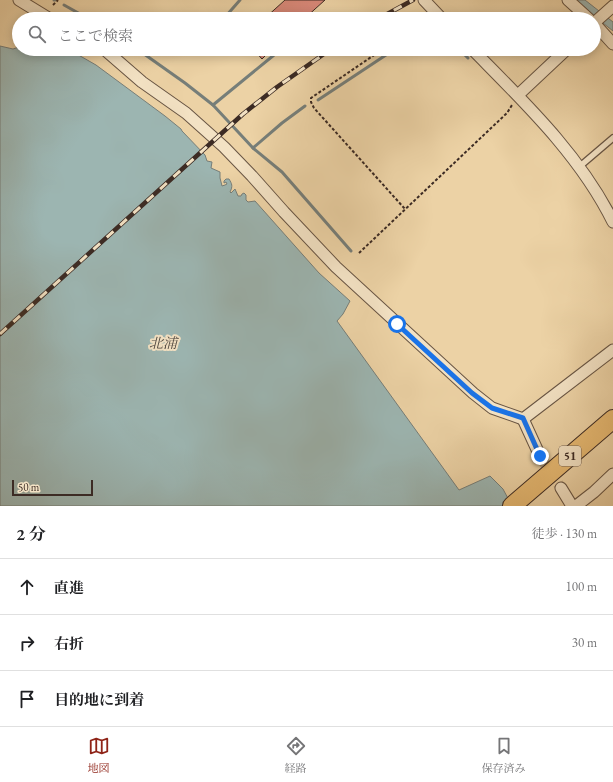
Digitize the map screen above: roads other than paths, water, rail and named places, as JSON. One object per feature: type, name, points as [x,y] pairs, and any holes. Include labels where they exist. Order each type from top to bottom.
[{"type":"highway","name":"51","points":[[512,506],[613,419]]},
{"type":"street","points":[[19,0],[39,12]]},
{"type":"street","points":[[424,0],[435,12]]},
{"type":"street","points":[[568,0],[581,12]]},
{"type":"street","points":[[601,17],[613,6]]},
{"type":"street","points":[[601,31],[613,44]]},
{"type":"street","points":[[112,56],[142,82],[186,112],[224,147],[336,267],[472,393],[492,408],[523,418],[540,456]]},
{"type":"street","points":[[479,56],[518,95],[571,155],[603,202],[613,222]]},
{"type":"street","points":[[518,95],[559,56]]},
{"type":"street","points":[[523,418],[613,350]]},
{"type":"street","points":[[576,506],[613,474]]},
{"type":"street","points":[[562,488],[572,506]]},
{"type":"lane","points":[[579,167],[613,138]]},
{"type":"water","points":[[574,0],[585,0],[600,12],[589,12]]},
{"type":"water","points":[[601,13],[613,22],[613,31],[601,21]]},
{"type":"water","name":"北浦","points":[[0,46],[12,49],[12,56],[80,56],[96,65],[181,129],[205,155],[207,161],[212,162],[211,168],[220,172],[222,186],[227,184],[226,182],[224,183],[226,179],[229,179],[232,185],[231,193],[235,189],[238,196],[241,196],[244,193],[246,195],[246,200],[248,202],[255,201],[319,273],[350,301],[343,314],[337,321],[459,490],[490,476],[503,489],[512,506],[0,506]]},
{"type":"waterway","points":[[230,12],[240,0]]},
{"type":"waterway","points":[[64,5],[76,12]]},
{"type":"waterway","points":[[147,56],[213,105],[253,148],[282,172],[351,251]]},
{"type":"waterway","points":[[213,105],[273,56]]},
{"type":"waterway","points":[[318,100],[384,56]]},
{"type":"waterway","points":[[253,148],[282,123],[305,106]]},
{"type":"tunnel","points":[[540,456],[561,488]]},
{"type":"railway","points":[[391,12],[413,0]]},
{"type":"railway","points":[[0,334],[243,114],[277,87],[321,56]]}]
